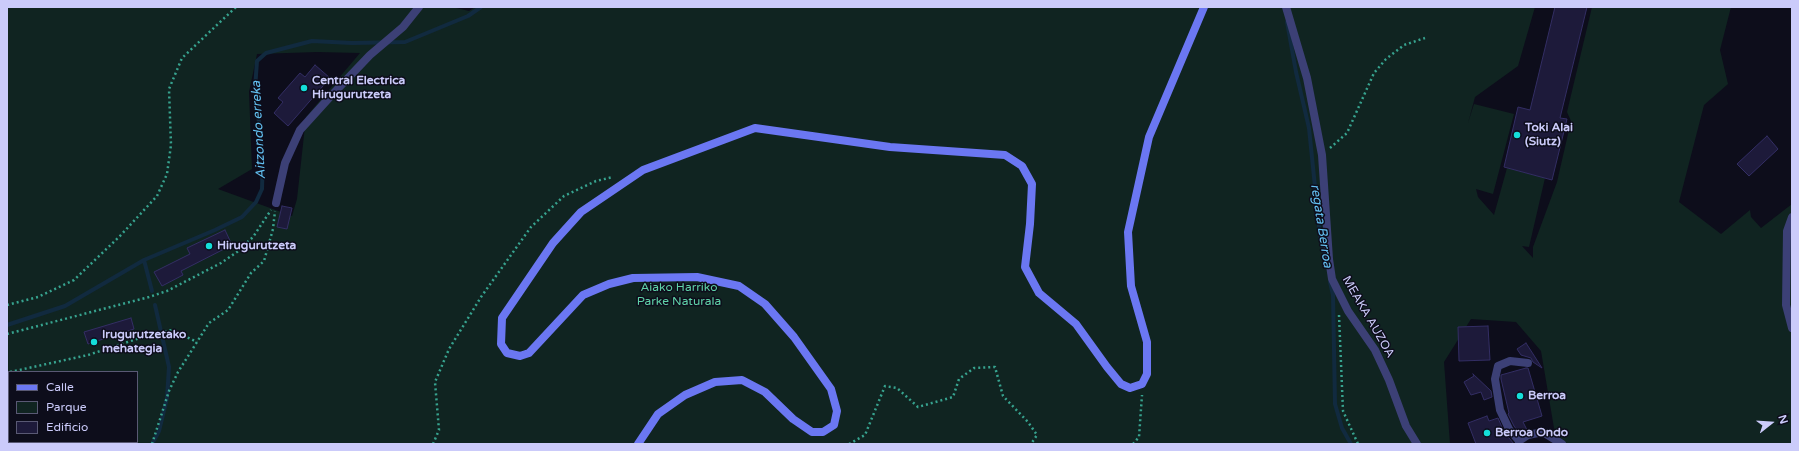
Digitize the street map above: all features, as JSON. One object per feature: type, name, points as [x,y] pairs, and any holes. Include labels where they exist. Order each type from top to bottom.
[{"type":"street","points":[[276,203],[285,163],[300,130],[329,98],[391,36],[403,26],[419,7]]},
{"type":"street","points":[[638,444],[658,414],[685,395],[716,382],[742,380],[765,392],[793,419],[812,432],[823,432],[834,425],[838,410],[831,389],[794,337],[765,304],[740,286],[697,277],[633,278],[609,284],[583,296],[529,353],[520,356],[507,353],[501,344],[502,318],[553,243],[581,212],[643,170],[755,128],[890,147],[1005,155],[1022,166],[1032,184],[1030,224],[1025,267],[1039,293],[1076,324],[1121,384],[1130,388],[1142,384],[1147,374],[1147,342],[1131,286],[1128,232],[1149,137],[1204,7]]},
{"type":"street","name":"MEAKA AUZOA","points":[[1286,7],[1307,78],[1322,155],[1329,259],[1332,279],[1348,311],[1375,350],[1389,380],[1406,426],[1417,444]]},
{"type":"street","points":[[1792,217],[1787,231],[1786,305],[1792,328]]},
{"type":"street","points":[[1528,363],[1510,361],[1498,366],[1495,379],[1500,410],[1509,429],[1519,443],[1528,435],[1543,432],[1562,444]]},
{"type":"path","points":[[7,305],[38,297],[74,280],[120,236],[157,196],[167,174],[171,145],[169,89],[182,58],[236,7]]},
{"type":"path","points":[[1322,155],[1347,133],[1374,74],[1386,59],[1404,45],[1425,38]]},
{"type":"path","points":[[433,444],[439,430],[435,382],[449,350],[481,297],[531,227],[564,196],[596,181],[616,176]]},
{"type":"path","points":[[7,334],[167,291],[221,263],[237,252],[253,237],[276,203]]},
{"type":"path","points":[[152,444],[169,391],[178,372],[209,323],[228,310],[251,273],[264,261],[273,229],[276,203]]},
{"type":"path","points":[[1338,311],[1341,339],[1343,411],[1358,444]]},
{"type":"path","points":[[13,371],[88,354],[149,335],[172,330],[197,342]]},
{"type":"path","points":[[849,444],[865,435],[885,386],[897,388],[918,407],[954,397],[960,379],[974,368],[995,367],[1003,396],[1028,422],[1037,435],[1031,444]]},
{"type":"path","points":[[1133,444],[1139,437],[1142,412],[1142,384]]},
{"type":"green space","name":"Aiako Harriko Parke Naturala","points":[[7,7],[452,7],[469,11],[475,7],[1535,7],[1518,66],[1475,97],[1468,123],[1474,104],[1514,114],[1493,194],[1476,189],[1478,197],[1494,215],[1507,168],[1545,178],[1529,247],[1522,246],[1533,258],[1533,247],[1557,182],[1571,121],[1567,112],[1592,7],[1731,7],[1720,50],[1728,84],[1704,105],[1679,202],[1721,234],[1750,210],[1751,217],[1761,228],[1792,204],[1792,444],[1555,444],[1555,434],[1541,351],[1516,322],[1471,319],[1444,362],[1450,444],[7,444]],"holes":[[[317,52],[360,53],[306,117],[297,199],[292,216],[218,189],[252,169],[249,92],[257,54]]]},
{"type":"building","points":[[1555,7],[1587,7],[1560,118],[1567,119],[1552,180],[1504,167],[1518,107],[1530,110]]},
{"type":"building","name":"Central Electrica Hirugurutzeta","points":[[315,65],[330,78],[288,126],[274,113],[283,102],[278,98],[300,73],[305,77]]},
{"type":"building","points":[[1767,136],[1778,149],[1749,176],[1737,164]]},
{"type":"building","points":[[282,206],[292,208],[287,229],[277,227]]},
{"type":"building","points":[[225,230],[232,245],[181,271],[183,275],[162,286],[154,272],[190,254],[187,248]]},
{"type":"building","points":[[131,318],[134,329],[88,344],[84,332]]},
{"type":"building","points":[[1488,326],[1490,360],[1459,361],[1458,327]]},
{"type":"building","points":[[1526,343],[1542,368],[1533,362],[1531,358],[1521,355],[1517,349]]},
{"type":"building","name":"Berroa","points":[[1528,368],[1542,416],[1523,422],[1527,430],[1520,434],[1508,414],[1501,375]]},
{"type":"building","points":[[1473,374],[1491,391],[1492,397],[1484,400],[1481,392],[1471,395],[1464,382],[1474,376]]},
{"type":"building","name":"Berroa Ondo","points":[[1487,416],[1489,421],[1498,418],[1504,432],[1514,444],[1476,444],[1468,423]]},
{"type":"waterway","name":"Aitzondo erreka","points":[[7,325],[65,306],[144,260],[242,217],[256,202],[262,189],[263,156],[255,89],[257,61],[266,53],[312,41],[352,43],[405,42],[468,16],[481,7]]},
{"type":"waterway","name":"regata Berroa","points":[[1287,22],[1296,72],[1309,128],[1320,236],[1326,262]]},
{"type":"waterway","points":[[144,260],[152,291]]},
{"type":"waterway","name":"regata Berroa","points":[[1330,282],[1333,295],[1335,404],[1342,428],[1351,444]]},
{"type":"waterway","points":[[152,444],[159,431],[167,398],[169,367],[155,305]]},
{"type":"place","name":"Central Electrica Hirugurutzeta","points":[[304,88]]},
{"type":"place","name":"Toki Alai (Siutz)","points":[[1517,135]]},
{"type":"place","name":"Hirugurutzeta","points":[[209,246]]},
{"type":"place","name":"Irugurutzetako mehategia","points":[[94,342]]},
{"type":"place","name":"Berroa","points":[[1520,396]]},
{"type":"place","name":"Berroa Ondo","points":[[1487,433]]}]
